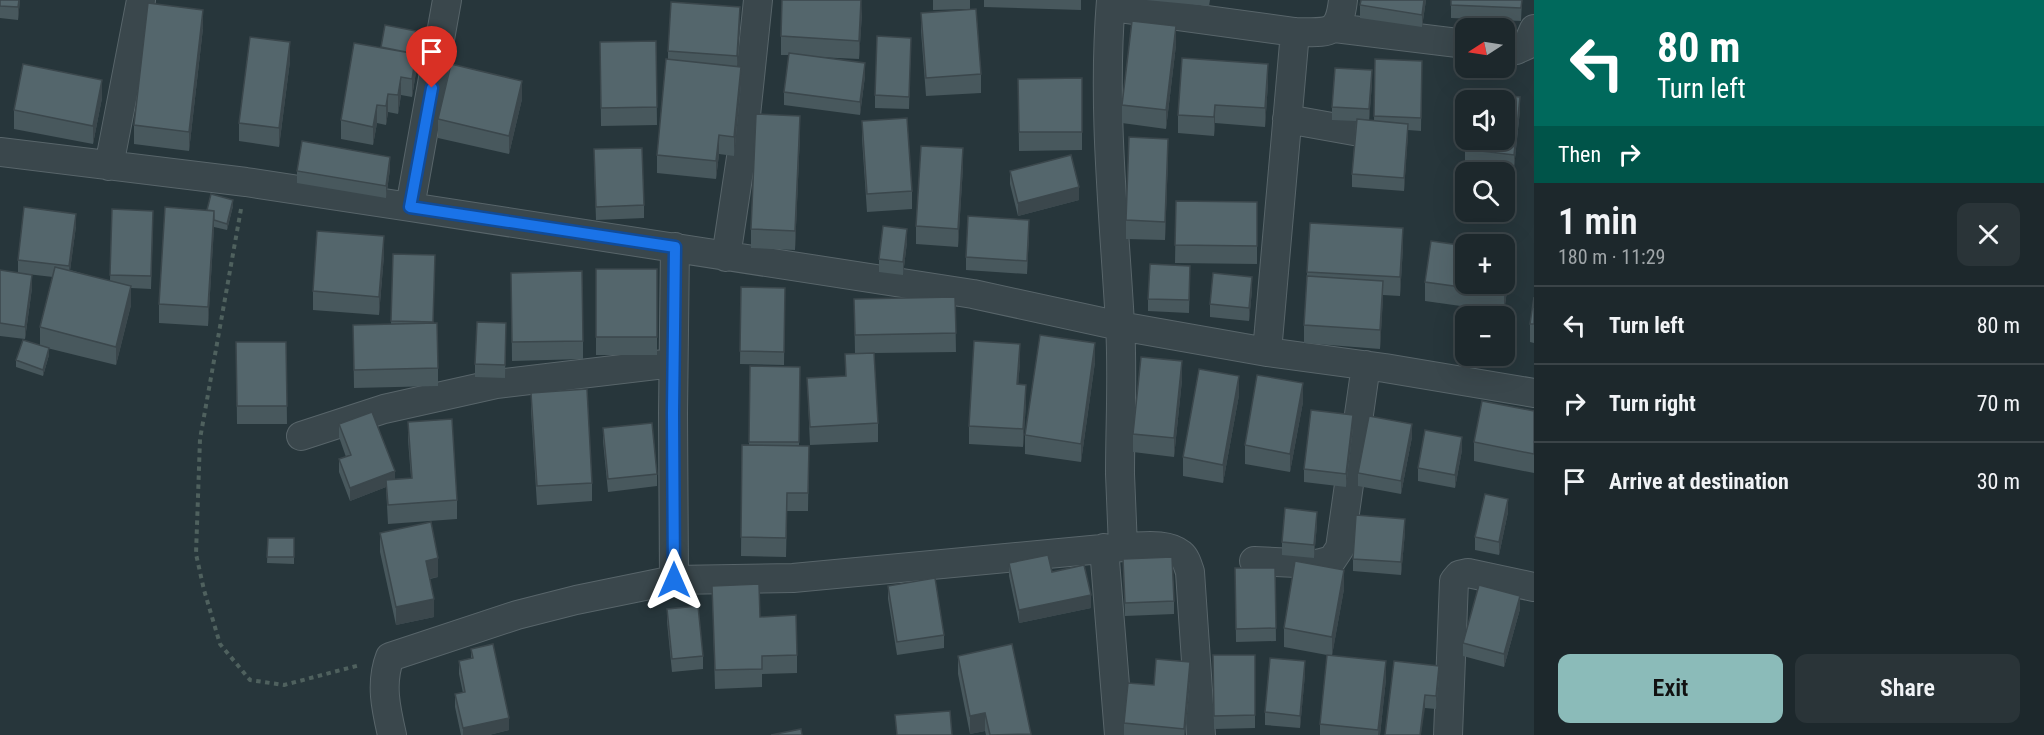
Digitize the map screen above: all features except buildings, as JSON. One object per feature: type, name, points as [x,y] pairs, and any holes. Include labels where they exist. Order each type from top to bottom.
[{"type":"street","points":[[109,166],[141,0]]},
{"type":"street","points":[[410,207],[447,0]]},
{"type":"street","points":[[726,257],[743,144],[758,0]]},
{"type":"street","points":[[1119,735],[1114,548],[1120,473],[1122,387],[1109,147],[1108,45],[1111,3],[1295,32],[1323,32],[1335,27],[1340,21],[1343,0]]},
{"type":"street","points":[[1335,27],[1455,43]]},
{"type":"street","points":[[1515,50],[1527,45],[1534,29]]},
{"type":"street","points":[[1268,352],[1295,32]]},
{"type":"street","points":[[1287,119],[1354,131]]},
{"type":"street","points":[[0,152],[246,182],[675,247],[726,257],[830,271],[974,294],[1120,326],[1268,352],[1366,365],[1534,393]]},
{"type":"street","points":[[674,580],[675,247]]},
{"type":"street","points":[[301,436],[384,409],[496,384],[673,363]]},
{"type":"street","points":[[1254,561],[1317,564],[1332,560],[1340,548],[1366,365]]},
{"type":"street","points":[[393,735],[384,691],[385,671],[390,657],[517,615],[576,600],[674,580],[793,578],[1114,548],[1159,547],[1181,554],[1190,572],[1201,735]]},
{"type":"street","points":[[1448,735],[1454,581],[1459,575],[1468,573],[1534,587]]},
{"type":"path","points":[[246,182],[200,439],[196,554],[220,644],[250,680],[284,685],[390,657]]},
{"type":"route","points":[[432,88],[410,207],[675,247],[674,580]]}]
